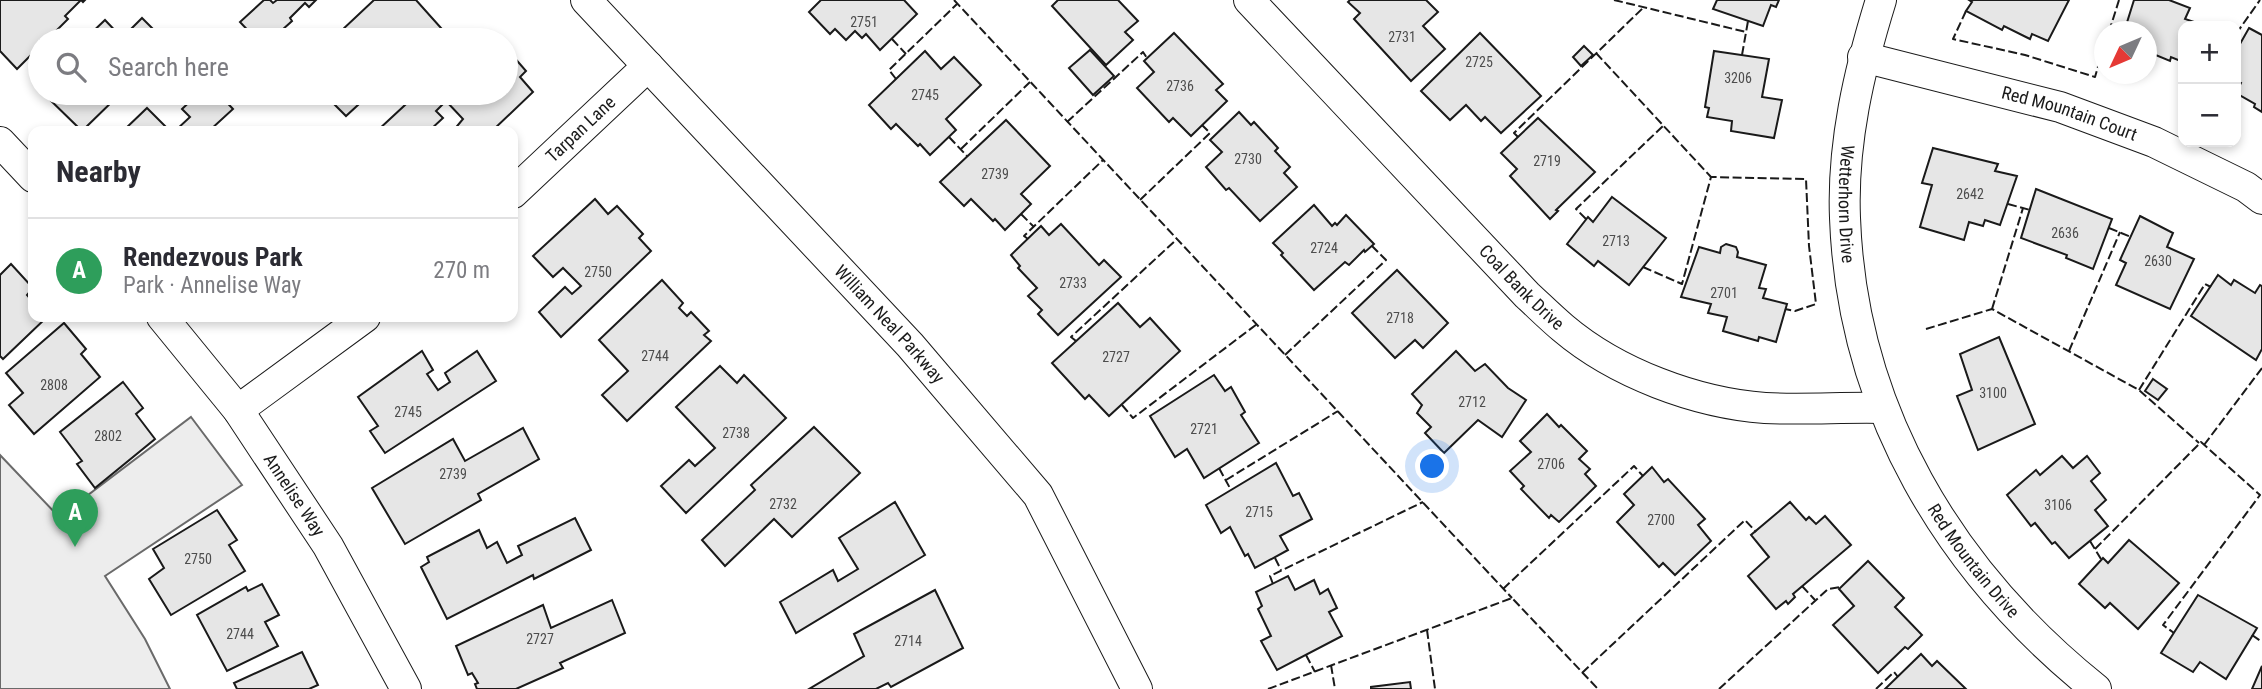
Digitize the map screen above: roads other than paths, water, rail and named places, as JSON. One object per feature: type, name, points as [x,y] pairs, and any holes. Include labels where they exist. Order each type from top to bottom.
[{"type":"street","name":"William Neal Parkway","points":[[586,0],[910,345],[1038,495],[1137,689]]},
{"type":"street","name":"Coal Bank Drive","points":[[1249,0],[1527,295],[1565,330],[1618,365],[1670,388],[1708,399],[1753,406],[1883,408]]},
{"type":"street","name":"Wetterhorn Drive","points":[[1881,0],[1863,57],[1848,147],[1844,216],[1849,270],[1862,342],[1883,408]]},
{"type":"street","name":"Red Mountain Court","points":[[1863,57],[2060,107],[2154,142],[2245,187],[2262,199]]},
{"type":"street","name":"Tarpan Lane","points":[[518,188],[648,66]]},
{"type":"street","points":[[0,142],[28,172]]},
{"type":"street","name":"Annelise Way","points":[[166,322],[238,410],[328,546],[406,689]]},
{"type":"street","points":[[238,410],[358,322]]},
{"type":"street","name":"Red Mountain Drive","points":[[1883,408],[1911,471],[1943,526],[1987,585],[2031,631],[2096,689]]},
{"type":"place","name":"Rendezvous Park","points":[[75,547]]}]
